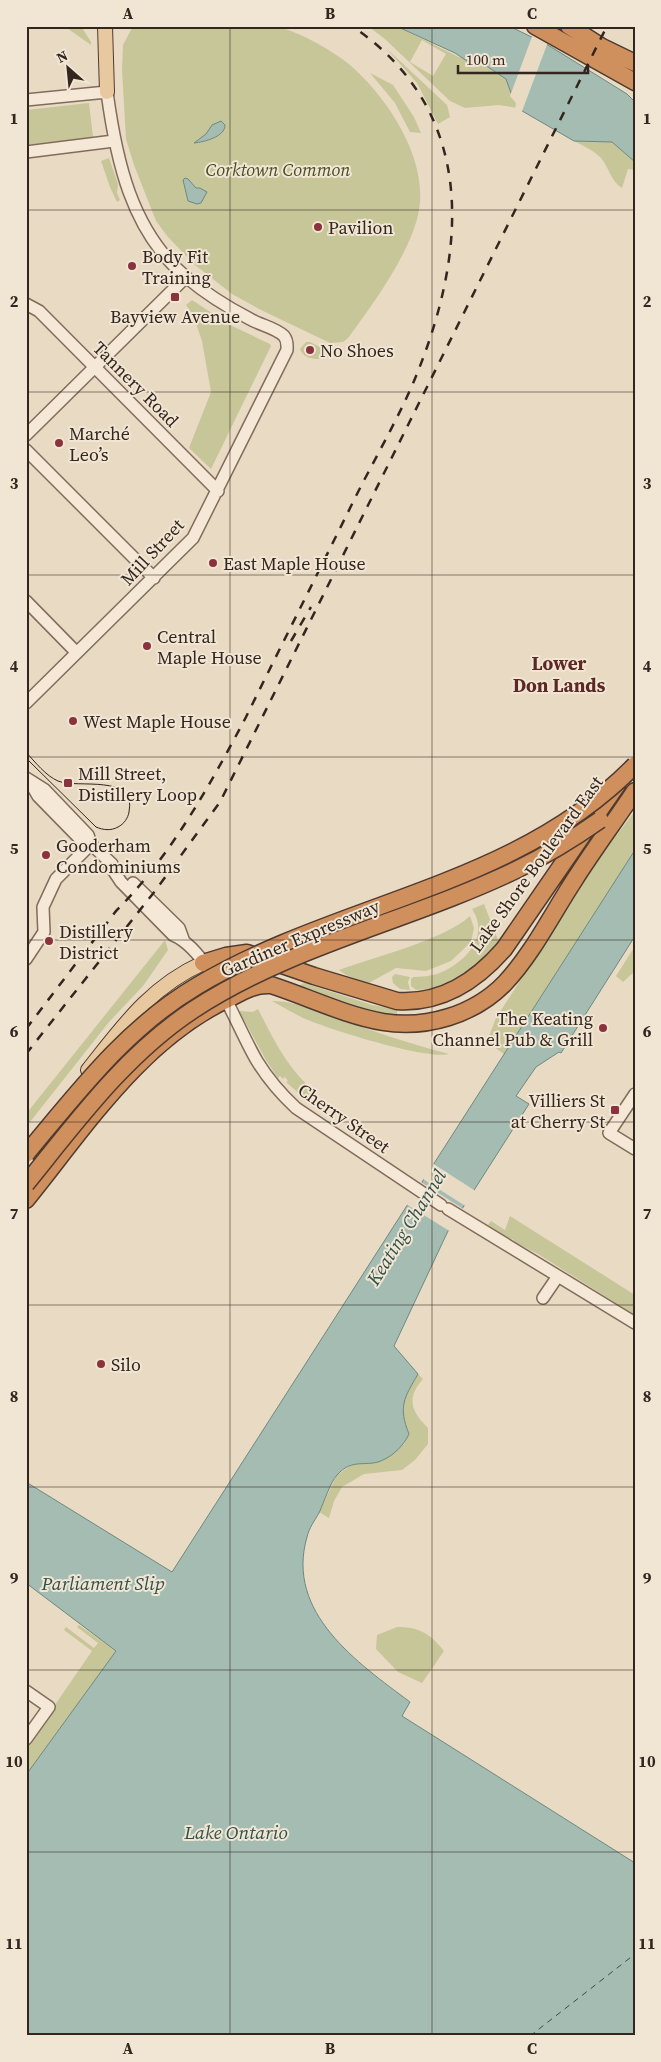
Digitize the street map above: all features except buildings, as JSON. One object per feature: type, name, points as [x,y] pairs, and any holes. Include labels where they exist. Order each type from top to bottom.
[{"type":"highway","points":[[535,26],[614,62],[635,65]]},
{"type":"highway","points":[[569,26],[614,62],[635,82]]},
{"type":"highway","points":[[614,62],[635,87]]},
{"type":"highway","name":"Lake Shore Boulevard East","points":[[204,963],[226,956],[247,953],[325,980],[397,1001],[410,1002],[435,998],[471,981],[493,962],[514,935],[581,835],[635,760]]},
{"type":"highway","name":"Gardiner Expressway","points":[[26,1154],[113,1052],[144,1024],[196,987],[237,965],[281,945],[472,872],[515,853],[591,805],[635,765]]},
{"type":"highway","points":[[26,1200],[101,1105],[145,1058],[180,1028],[226,1000],[260,985],[271,985],[345,1012],[384,1022],[412,1024],[439,1020],[476,1005],[503,985],[533,946],[635,790]]},
{"type":"highway","name":"Gardiner Expressway","points":[[26,1184],[119,1073],[159,1035],[193,1011],[217,996],[276,966],[478,887],[522,867],[566,843],[635,790]]},
{"type":"highway","points":[[514,935],[557,908]]},
{"type":"main road","points":[[105,26],[108,96]]},
{"type":"main road","name":"Lake Shore Boulevard East","points":[[26,1160],[60,1106],[142,1006],[161,988],[204,963]]},
{"type":"street","points":[[26,100],[108,96],[114,141],[124,178],[136,210],[162,251],[186,277],[26,435]]},
{"type":"street","points":[[26,152],[114,141]]},
{"type":"street","name":"Mill Street","points":[[26,703],[193,538],[218,492],[286,354],[287,341],[282,335],[250,320],[217,300],[186,277]]},
{"type":"street","name":"Tannery Road","points":[[27,304],[39,311],[218,492]]},
{"type":"street","points":[[26,450],[154,578]]},
{"type":"street","points":[[26,602],[76,652]]},
{"type":"street","name":"Cherry Street","points":[[28,779],[38,796],[82,841],[92,844],[107,861],[121,882],[173,935],[183,939],[204,963],[226,1000],[257,1060],[284,1097],[296,1108],[444,1207],[635,1323]]},
{"type":"street","points":[[26,959],[44,932],[43,907],[56,879],[92,844]]},
{"type":"street","points":[[634,1146],[609,1133],[635,1094]]},
{"type":"street","points":[[543,1298],[558,1276]]},
{"type":"street","points":[[26,1690],[49,1707],[26,1739]]},
{"type":"green space","name":"Corktown Common","points":[[267,25],[280,27],[316,43],[350,65],[378,94],[390,111],[402,130],[417,170],[420,190],[419,210],[415,226],[400,260],[380,293],[348,338],[343,342],[330,343],[232,294],[195,265],[168,237],[156,221],[126,139],[122,70],[123,45],[133,26]]},
{"type":"green space","points":[[64,26],[81,26],[91,45]]},
{"type":"green space","points":[[368,26],[396,26],[459,57],[485,65],[506,79],[511,93],[519,102],[517,108],[499,105],[465,108],[450,101],[386,40]],"holes":[[[422,40],[446,54],[433,76],[410,62]]]},
{"type":"green space","points":[[386,48],[447,105],[450,117],[438,124],[417,83]]},
{"type":"green space","points":[[370,73],[393,85],[414,117],[421,133],[410,132],[395,103]]},
{"type":"green space","points":[[89,103],[93,137],[26,145],[26,110]]},
{"type":"green space","points":[[574,141],[612,142],[635,162],[635,170],[628,169],[622,188],[615,182],[601,158]]},
{"type":"green space","points":[[109,158],[118,184],[117,193],[120,200],[117,202],[101,161]]},
{"type":"green space","points":[[192,300],[230,325],[271,346],[211,469],[189,448],[211,392],[202,341],[193,315],[186,305]]},
{"type":"green space","points":[[306,342],[310,342],[330,352],[331,355],[318,359],[305,356],[300,349]]},
{"type":"green space","points":[[635,811],[635,850],[504,1054],[490,1044],[488,1039],[496,1018],[602,854]]},
{"type":"green space","points":[[484,904],[498,944],[468,975],[428,992],[426,989],[416,990],[411,986],[411,979],[413,977],[437,974],[457,964],[465,956],[472,948],[478,930],[477,919],[472,909]]},
{"type":"green space","points":[[470,916],[474,928],[471,942],[451,961],[426,971],[396,968],[367,984],[339,970],[443,933]]},
{"type":"green space","points":[[165,940],[168,950],[143,986],[109,1022],[26,1127],[26,1114]]},
{"type":"green space","points":[[635,946],[635,971],[623,982],[616,976]]},
{"type":"green space","points":[[395,974],[410,977],[408,982],[410,990],[400,989],[393,983],[392,977]]},
{"type":"green space","points":[[304,983],[372,1005],[397,1009],[397,1016],[365,1010],[296,987]]},
{"type":"green space","points":[[272,1001],[295,1004],[390,1037],[449,1054],[437,1055],[420,1052],[354,1036],[303,1018]]},
{"type":"green space","points":[[258,1009],[289,1063],[314,1091],[304,1098],[286,1082],[288,1081],[285,1077],[283,1079],[280,1076],[278,1078],[239,1011],[253,1012]]},
{"type":"green space","points":[[510,1216],[635,1295],[635,1315],[488,1225],[491,1221],[505,1230]]},
{"type":"green space","points":[[418,1374],[423,1379],[414,1392],[413,1404],[414,1410],[428,1428],[428,1444],[415,1460],[402,1470],[364,1474],[342,1487],[334,1501],[329,1518],[319,1512],[337,1475],[353,1464],[382,1461],[404,1444],[409,1434],[404,1417],[404,1403]]},
{"type":"green space","points":[[79,1625],[116,1651],[26,1775],[26,1747],[92,1651],[64,1630],[66,1627],[94,1648],[98,1643],[77,1627]]},
{"type":"green space","points":[[397,1627],[411,1628],[423,1632],[444,1651],[422,1683],[398,1672],[376,1649],[377,1635]]},
{"type":"water","points":[[396,26],[509,26],[548,45],[627,94],[635,102],[635,162],[612,142],[574,141],[517,108],[519,102],[511,93],[506,79],[485,65],[467,61],[455,53]]},
{"type":"water","points":[[221,121],[225,125],[222,133],[208,140],[194,143],[206,134],[212,125]]},
{"type":"water","points":[[185,178],[196,188],[207,192],[201,203],[197,204],[188,201],[183,180]]},
{"type":"water","name":"Lake Ontario","points":[[635,850],[635,936],[561,1053],[559,1052],[536,1067],[516,1096],[529,1104],[448,1231],[394,1346],[418,1374],[406,1396],[403,1409],[409,1434],[401,1446],[387,1458],[377,1462],[354,1464],[337,1475],[309,1530],[303,1564],[306,1589],[316,1612],[349,1653],[410,1702],[402,1716],[635,1863],[635,2036],[26,2036],[26,1775],[116,1651],[26,1583],[26,1482],[172,1572]]},
{"type":"pier","points":[[533,34],[548,42],[521,114],[515,110],[516,103],[510,96]]},
{"type":"pier","points":[[432,1163],[477,1192],[467,1207],[423,1179]]},
{"type":"pier","points":[[421,1182],[465,1210],[451,1232],[406,1204]]},
{"type":"ferry route","points":[[530,2036],[635,1954]]},
{"type":"tram line","points":[[26,752],[45,772],[58,781],[104,785],[115,787],[124,792],[129,800],[127,819],[120,826],[113,829],[96,827],[26,758]]},
{"type":"railway","points":[[26,1029],[116,911],[154,867],[204,794],[246,717],[400,411],[414,381],[432,333],[445,284],[451,236],[451,188],[442,143],[423,100],[394,61],[352,26]]},
{"type":"railway","points":[[26,1054],[155,891],[220,802],[607,26]]},
{"type":"railway","points":[[291,641],[311,607]]},
{"type":"place","name":"Pavilion","points":[[318,227]]},
{"type":"place","name":"Body Fit Training","points":[[132,266]]},
{"type":"place","name":"Bayview Avenue","points":[[175,297]]},
{"type":"place","name":"No Shoes","points":[[310,350]]},
{"type":"place","name":"Marché Leo’s","points":[[59,443]]},
{"type":"place","name":"East Maple House","points":[[213,563]]},
{"type":"place","name":"Central Maple House","points":[[147,646]]},
{"type":"place","name":"West Maple House","points":[[73,721]]},
{"type":"place","name":"Mill Street, Distillery Loop","points":[[68,783]]},
{"type":"place","name":"Gooderham Condominiums","points":[[46,855]]},
{"type":"place","name":"Distillery District","points":[[49,941]]},
{"type":"place","name":"The Keating Channel Pub & Grill","points":[[603,1028]]},
{"type":"place","name":"Villiers St at Cherry St","points":[[615,1110]]},
{"type":"place","name":"Silo","points":[[101,1364]]},
{"type":"district","name":"Lower Don Lands","points":[[559,674]]},
{"type":"water label","name":"Keating Channel","points":[[406,1227]]},
{"type":"water label","name":"Parliament Slip","points":[[103,1583]]}]
